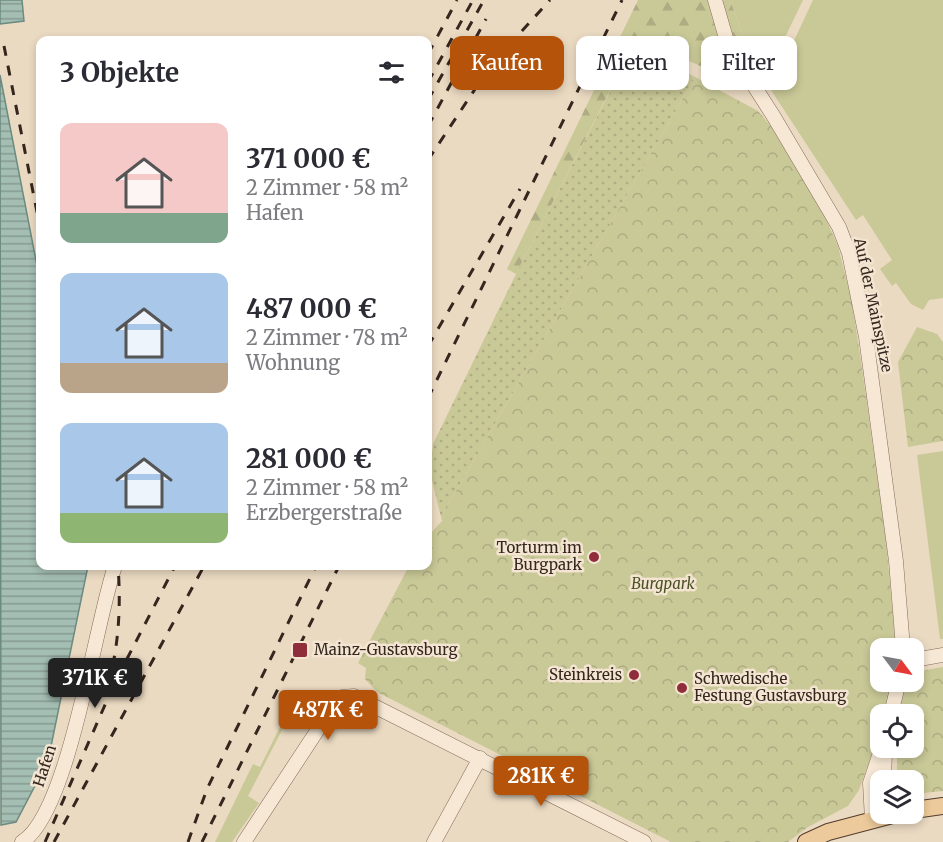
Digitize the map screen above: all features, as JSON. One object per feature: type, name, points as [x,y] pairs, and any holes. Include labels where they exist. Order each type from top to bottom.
[{"type":"main road","points":[[924,809],[943,806]]},
{"type":"main road","points":[[806,842],[870,820]]},
{"type":"main road","points":[[820,842],[838,830]]},
{"type":"street","name":"Auf der Mainspitze","points":[[715,0],[728,45],[833,217],[849,253],[867,347],[897,561],[902,638]]},
{"type":"street","name":"Hafen","points":[[28,838],[61,780],[114,570]]},
{"type":"street","points":[[924,658],[943,655]]},
{"type":"street","points":[[244,842],[337,700],[346,696],[360,697],[480,758],[624,838],[644,842]]},
{"type":"street","points":[[434,842],[480,758]]},
{"type":"green space","points":[[638,0],[730,0],[744,36],[701,36],[701,66],[689,61],[689,36],[620,36]]},
{"type":"green space","points":[[730,0],[803,0],[786,36],[744,36]]},
{"type":"green space","points":[[813,0],[943,0],[943,298],[929,300],[923,310],[911,304],[896,283],[892,286],[880,269],[892,260],[863,215],[856,220],[771,90],[797,90],[796,36]]},
{"type":"green space","points":[[689,74],[695,77],[689,87]]},
{"type":"green space","name":"Burgpark","points":[[695,77],[701,80],[701,90],[719,90],[758,111],[780,137],[817,199],[838,246],[852,302],[862,368],[886,540],[895,637],[870,638],[870,692],[924,692],[924,670],[943,667],[943,791],[924,793],[924,770],[897,770],[897,758],[924,758],[924,704],[870,704],[871,758],[859,790],[848,806],[808,827],[788,842],[671,842],[377,692],[365,679],[366,668],[358,663],[407,570],[432,570],[432,532],[442,521],[441,517]]},
{"type":"green space","points":[[594,90],[610,90],[516,274],[507,269]]},
{"type":"green space","points":[[611,90],[687,90],[441,517],[432,480],[433,444],[516,274]]},
{"type":"green space","points":[[917,327],[937,334],[943,342],[943,441],[908,447],[898,362]]},
{"type":"green space","points":[[943,451],[943,639],[940,639],[917,455]]},
{"type":"green space","points":[[297,700],[314,707],[306,718],[293,709],[248,796],[259,803],[232,842],[215,842],[253,764],[260,767],[290,707],[293,708]]},
{"type":"shaded area","points":[[0,0],[22,0],[24,21],[0,24]]},
{"type":"shaded area","points":[[0,75],[36,260],[36,570],[87,570],[48,761],[16,822],[1,825]]},
{"type":"railway","points":[[432,47],[457,0]]},
{"type":"railway","points":[[432,75],[473,0]]},
{"type":"railway","points":[[432,93],[484,0]]},
{"type":"railway","points":[[432,154],[491,65],[550,0]]},
{"type":"railway","points":[[432,390],[622,0]]},
{"type":"railway","points":[[432,119],[486,19]]},
{"type":"railway","points":[[4,46],[36,207]]},
{"type":"railway","points":[[432,339],[520,189]]},
{"type":"railway","points":[[108,685],[115,655],[118,626],[118,570]]},
{"type":"railway","points":[[45,842],[115,682],[173,570]]},
{"type":"railway","points":[[54,842],[202,570]]},
{"type":"railway","points":[[188,842],[207,789],[314,570]]},
{"type":"railway","points":[[202,842],[337,570]]},
{"type":"place","name":"Torturm im Burgpark","points":[[594,557]]},
{"type":"place","name":"Mainz-Gustavsburg","points":[[300,650]]},
{"type":"place","name":"Steinkreis","points":[[634,675]]},
{"type":"place","name":"Schwedische Festung Gustavsburg","points":[[682,688]]}]
